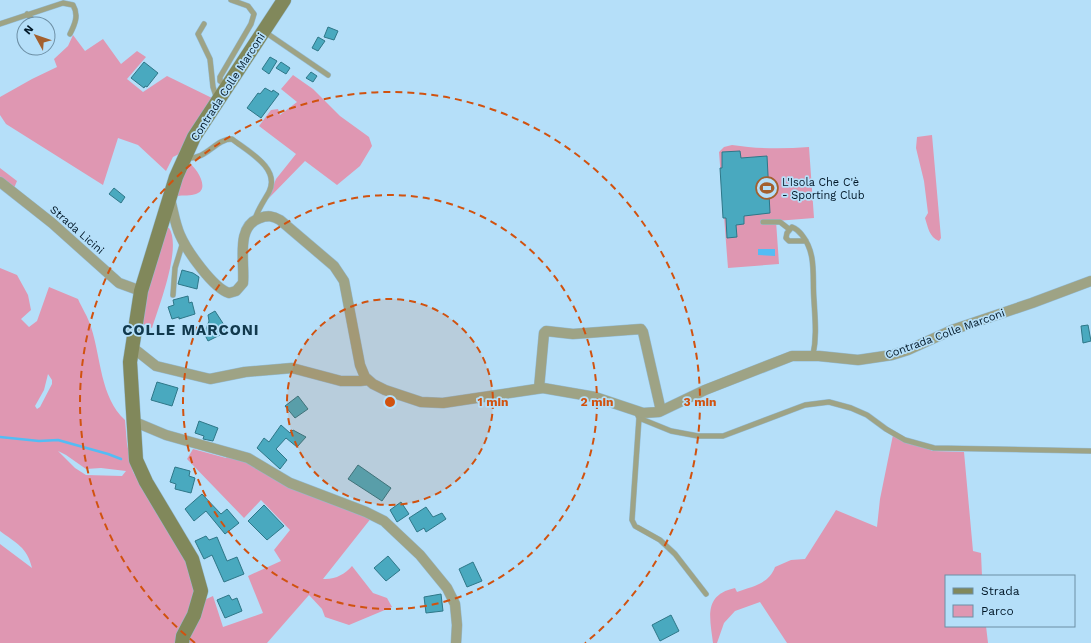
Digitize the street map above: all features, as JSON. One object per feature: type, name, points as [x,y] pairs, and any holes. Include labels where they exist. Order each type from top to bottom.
[{"type":"street","name":"Contrada Colle Marconi","points":[[182,643],[182,636],[194,616],[201,591],[192,559],[146,482],[136,460],[130,362],[132,347],[141,292],[176,176],[194,137],[284,0]]},
{"type":"street","name":"Strada Licini","points":[[0,182],[52,223],[119,283],[141,292]]},
{"type":"street","name":"Contrada Colle Marconi","points":[[170,198],[179,233],[183,241],[216,286],[229,293],[236,291],[243,283],[243,239],[248,225],[255,219]]},
{"type":"street","points":[[132,347],[156,366],[210,379],[245,372],[292,368],[341,380],[368,380],[360,365],[344,281],[334,266],[280,220],[272,216],[255,219]]},
{"type":"street","name":"Contrada Colle Marconi","points":[[368,380],[385,390],[421,402],[443,402],[539,388],[594,397],[638,415],[661,411],[750,372],[792,356],[813,355],[858,360],[892,355],[908,350],[952,330],[1091,281]]},
{"type":"street","points":[[539,388],[544,333],[546,331],[573,334],[641,329],[643,332],[661,411]]},
{"type":"street","points":[[134,422],[166,435],[248,458],[290,483],[366,512],[384,521],[420,556],[448,588],[455,604],[457,625],[456,643]]},
{"type":"lane","points":[[227,87],[220,81],[220,77],[251,24],[254,14],[248,6],[231,0]]},
{"type":"lane","points":[[0,24],[63,3],[73,5],[77,12],[75,25],[70,34]]},
{"type":"lane","points":[[204,24],[198,34],[210,59],[213,87],[218,102]]},
{"type":"lane","points":[[264,31],[328,75]]},
{"type":"lane","points":[[185,158],[194,159],[207,153],[225,139],[232,139],[269,169],[272,182],[270,191],[257,211],[255,219]]},
{"type":"lane","points":[[763,222],[780,222],[790,229],[792,228],[797,230],[806,241],[811,251],[814,266],[813,282],[816,323],[813,355]]},
{"type":"lane","points":[[790,229],[786,235],[787,240],[806,241]]},
{"type":"lane","points":[[173,295],[176,268],[183,241]]},
{"type":"lane","points":[[706,594],[675,554],[660,540],[635,526],[632,520],[638,415],[671,431],[698,436],[722,436],[805,406],[829,402],[851,408],[867,415],[886,429],[905,440],[934,448],[1091,451]]},
{"type":"green space","points":[[73,35],[85,51],[103,39],[121,64],[137,51],[146,57],[127,79],[143,92],[167,76],[212,98],[181,153],[173,157],[166,171],[138,145],[118,138],[103,185],[6,124],[0,115],[0,97],[57,67],[54,59],[68,46]]},
{"type":"green space","points":[[293,75],[313,89],[340,116],[369,137],[372,146],[360,166],[337,185],[305,161],[268,199],[276,179],[296,154],[259,126],[271,110],[278,109],[280,115],[297,102],[281,89]]},
{"type":"green space","points":[[932,135],[941,238],[939,241],[931,234],[925,218],[928,213],[924,181],[916,148],[917,137]]},
{"type":"green space","name":"L'Isola Che C'è - Sporting Club","points":[[732,145],[770,148],[809,147],[814,218],[776,221],[779,264],[728,268],[719,152],[724,147]]},
{"type":"green space","points":[[188,162],[195,168],[201,178],[202,188],[196,194],[177,196]]},
{"type":"green space","points":[[0,168],[17,181],[14,188],[0,177]]},
{"type":"green space","points":[[164,227],[169,228],[172,237],[173,249],[168,277],[152,328],[139,322]]},
{"type":"green space","points":[[0,268],[17,275],[28,295],[31,310],[21,319],[29,327],[37,321],[49,287],[78,299],[87,316],[106,388],[117,411],[125,420],[127,444],[133,472],[186,558],[195,586],[193,605],[177,643],[0,643],[0,544],[32,568],[24,550],[16,542],[0,531]],"holes":[[[48,374],[52,380],[52,384],[40,407],[37,409],[35,406],[44,390]],[[58,451],[86,469],[101,468],[126,471],[122,476],[86,475],[75,468]]]},
{"type":"green space","points":[[893,435],[933,451],[964,452],[973,551],[981,553],[982,575],[945,575],[945,627],[986,627],[988,643],[787,643],[760,602],[735,611],[724,623],[717,643],[713,643],[710,616],[713,602],[718,596],[725,591],[735,588],[737,592],[760,584],[769,577],[775,567],[791,560],[805,559],[836,510],[877,527],[880,499]]},
{"type":"green space","points":[[193,449],[226,458],[228,453],[372,517],[323,579],[332,579],[339,576],[352,566],[373,593],[387,598],[392,607],[349,625],[325,617],[322,609],[309,595],[267,643],[185,643],[202,601],[213,596],[223,627],[263,613],[248,576],[281,561],[274,550],[290,530],[261,500],[244,518],[187,459]]},
{"type":"water","points":[[758,249],[775,249],[775,256],[758,255]]},
{"type":"building","points":[[328,27],[338,31],[334,40],[324,37]]},
{"type":"building","points":[[318,37],[325,41],[318,51],[312,48]]},
{"type":"building","points":[[270,57],[277,61],[269,74],[262,69]]},
{"type":"building","points":[[144,62],[158,73],[147,87],[145,86],[144,88],[131,78]]},
{"type":"building","points":[[281,62],[290,68],[286,74],[276,68]]},
{"type":"building","points":[[311,72],[317,76],[313,82],[306,78]]},
{"type":"building","points":[[265,88],[272,92],[273,90],[279,94],[261,118],[247,108],[258,93],[260,94]]},
{"type":"building","points":[[740,151],[741,158],[767,156],[770,213],[744,216],[744,224],[736,225],[737,237],[727,238],[726,218],[723,218],[720,168],[722,168],[722,152]]},
{"type":"building","points":[[114,188],[125,197],[121,203],[109,194]]},
{"type":"building","points":[[182,270],[193,273],[199,277],[197,289],[178,284]]},
{"type":"building","points":[[188,296],[189,303],[192,302],[195,314],[179,319],[179,317],[172,319],[168,307],[174,305],[173,300]]},
{"type":"building","points":[[215,311],[228,331],[208,341],[203,331],[206,329],[209,321],[208,315]]},
{"type":"building","points":[[1088,325],[1091,341],[1083,343],[1081,326]]},
{"type":"building","points":[[157,382],[178,388],[172,406],[151,400]]},
{"type":"building","points":[[298,396],[308,409],[295,418],[285,406]]},
{"type":"building","points":[[199,421],[218,428],[213,441],[203,439],[204,436],[195,433]]},
{"type":"building","points":[[281,425],[290,433],[293,430],[306,437],[297,447],[286,438],[276,449],[287,460],[280,469],[257,448],[264,438],[269,442]]},
{"type":"building","points":[[358,465],[391,488],[382,501],[348,479]]},
{"type":"building","points":[[175,467],[190,471],[189,476],[195,478],[191,493],[175,489],[176,484],[170,482]]},
{"type":"building","points":[[202,494],[221,514],[227,509],[239,523],[225,534],[206,511],[194,521],[185,509]]},
{"type":"building","points":[[401,502],[409,514],[397,522],[390,510]]},
{"type":"building","points":[[264,505],[284,526],[267,540],[248,521]]},
{"type":"building","points":[[426,507],[433,517],[442,513],[446,519],[426,532],[424,528],[417,532],[409,518]]},
{"type":"building","points":[[206,536],[209,540],[217,537],[227,561],[237,557],[244,574],[224,582],[212,555],[204,559],[195,541]]},
{"type":"building","points":[[388,556],[400,570],[386,581],[374,568]]},
{"type":"building","points":[[473,562],[482,581],[467,587],[459,569]]},
{"type":"building","points":[[441,594],[443,611],[426,613],[424,597]]},
{"type":"building","points":[[229,595],[232,600],[237,598],[242,611],[225,618],[217,600]]},
{"type":"building","points":[[671,615],[679,631],[660,641],[652,625]]},
{"type":"waterway","points":[[0,437],[39,441],[58,440],[121,459]]},
{"type":"place","name":"L'Isola Che C'è - Sporting Club","points":[[767,188]]},
{"type":"district","name":"COLLE MARCONI","points":[[191,330]]}]
